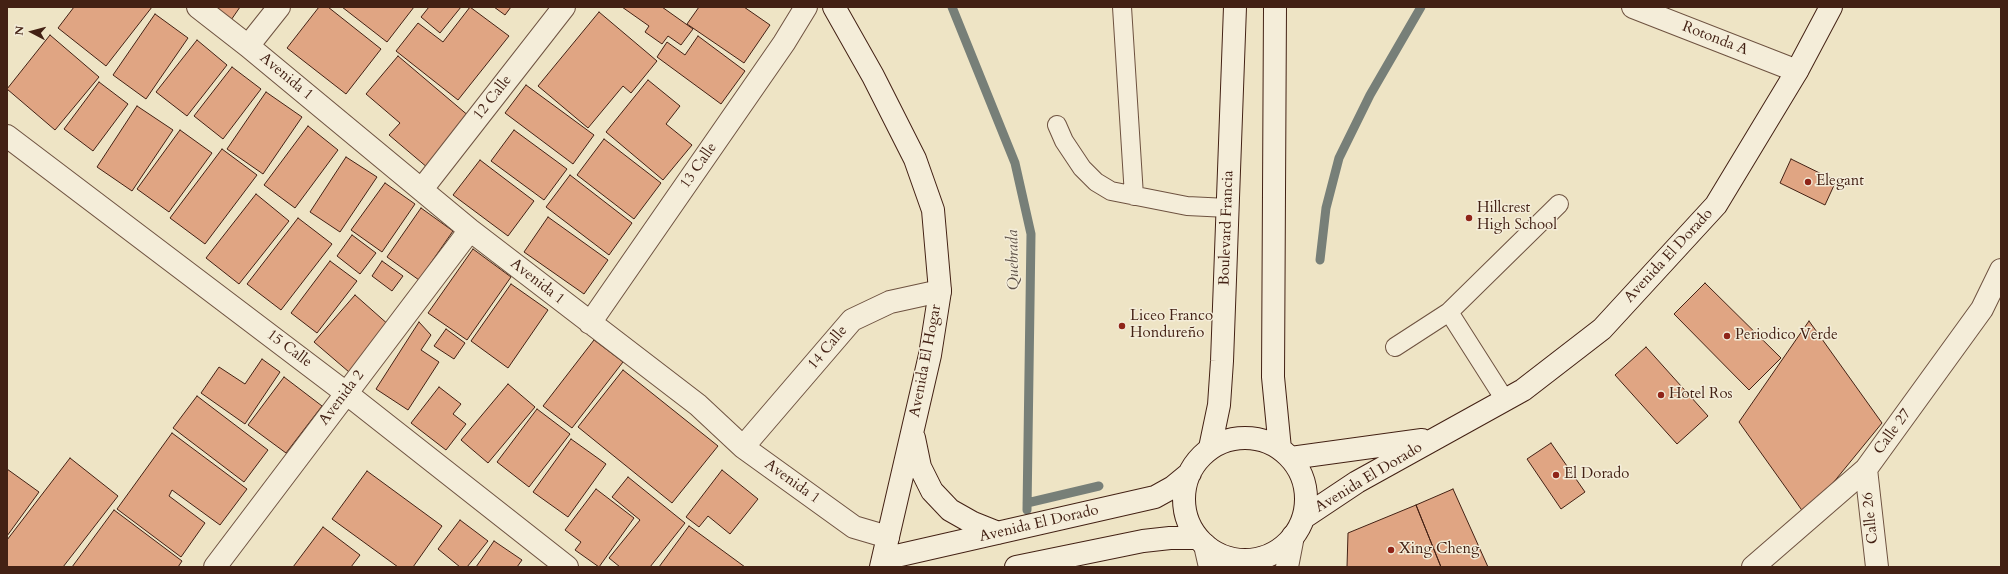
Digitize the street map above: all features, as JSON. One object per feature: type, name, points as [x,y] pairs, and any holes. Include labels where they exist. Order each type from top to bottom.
[{"type":"street","name":"Avenida 1","points":[[198,7],[248,46],[470,230],[698,405],[744,447],[854,527],[888,537]]},
{"type":"street","points":[[248,46],[279,7]]},
{"type":"street","name":"12 Calle","points":[[422,189],[564,7]]},
{"type":"street","name":"13 Calle","points":[[590,323],[784,43],[806,7]]},
{"type":"street","name":"Avenida El Hogar","points":[[834,7],[874,76],[915,159],[933,210],[940,291],[930,355],[882,563]]},
{"type":"street","name":"Boulevard Francia","points":[[1210,448],[1219,405],[1235,7]]},
{"type":"street","points":[[1276,7],[1273,377],[1286,453]]},
{"type":"street","name":"Rotonda A","points":[[1633,7],[1798,71]]},
{"type":"street","name":"Avenida El Dorado","points":[[1298,527],[1357,482],[1523,390],[1602,329],[1716,205],[1798,71],[1831,7]]},
{"type":"street","name":"15 Calle","points":[[7,136],[346,393],[567,567]]},
{"type":"street","name":"Avenida 2","points":[[215,567],[470,230]]},
{"type":"street","name":"Calle 27","points":[[1753,567],[1866,469],[1982,308],[2001,270]]},
{"type":"street","name":"14 Calle","points":[[744,447],[852,320],[890,302],[940,291]]},
{"type":"street","points":[[915,415],[913,442],[920,467],[932,491],[950,510],[973,523],[998,533]]},
{"type":"street","points":[[1210,567],[1202,541],[1189,523],[1185,506],[1185,490],[1190,473],[1199,459],[1210,448],[1227,440],[1246,438],[1264,440],[1286,453],[1300,471],[1305,486],[1306,503],[1287,567]]},
{"type":"street","name":"Avenida El Dorado","points":[[1286,453],[1435,438]]},
{"type":"street","name":"Calle 26","points":[[1866,469],[1877,567]]},
{"type":"street","name":"Avenida El Dorado","points":[[882,563],[998,533],[1155,497],[1173,487],[1190,473]]},
{"type":"street","points":[[1017,567],[1143,541],[1170,538],[1202,541],[1222,555],[1241,560],[1261,558],[1279,549],[1298,527]]},
{"type":"lane","points":[[1122,7],[1134,196]]},
{"type":"lane","points":[[1057,124],[1064,141],[1082,168],[1096,182],[1111,191],[1187,206],[1228,208]]},
{"type":"lane","points":[[1395,347],[1449,312],[1559,204]]},
{"type":"lane","points":[[1449,312],[1505,400]]},
{"type":"building","points":[[74,7],[152,7],[106,66],[58,28]]},
{"type":"building","points":[[207,7],[240,7],[229,23]]},
{"type":"building","points":[[319,7],[328,7],[381,49],[346,94],[287,48]]},
{"type":"building","points":[[342,7],[414,7],[387,42]]},
{"type":"building","points":[[429,7],[461,7],[440,33],[421,17]]},
{"type":"building","points":[[470,7],[509,36],[458,100],[396,51],[418,23],[443,42]]},
{"type":"building","points":[[494,7],[511,7],[505,15]]},
{"type":"building","points":[[622,7],[662,7],[693,29],[681,45],[668,36],[662,44],[645,32],[649,26]]},
{"type":"building","points":[[699,7],[744,7],[770,25],[744,63],[687,24]]},
{"type":"building","points":[[599,12],[657,61],[631,93],[623,86],[588,128],[538,86]]},
{"type":"building","points":[[155,14],[188,38],[146,99],[113,75]]},
{"type":"building","points":[[50,35],[99,77],[55,130],[7,89]]},
{"type":"building","points":[[698,36],[745,71],[721,104],[657,57],[667,42],[685,55]]},
{"type":"building","points":[[197,40],[227,65],[187,116],[156,92]]},
{"type":"building","points":[[398,56],[470,117],[428,168],[389,135],[400,123],[366,94]]},
{"type":"building","points":[[232,67],[261,89],[223,139],[194,116]]},
{"type":"building","points":[[648,80],[680,106],[666,124],[692,145],[663,180],[606,132]]},
{"type":"building","points":[[99,82],[128,104],[93,151],[64,129]]},
{"type":"building","points":[[526,85],[594,135],[573,164],[505,113]]},
{"type":"building","points":[[266,92],[302,117],[263,174],[227,149]]},
{"type":"building","points":[[137,106],[173,130],[132,191],[97,167]]},
{"type":"building","points":[[308,126],[338,150],[295,208],[264,185]]},
{"type":"building","points":[[180,130],[212,153],[169,212],[137,189]]},
{"type":"building","points":[[514,130],[567,169],[544,200],[491,161]]},
{"type":"building","points":[[604,139],[661,183],[634,219],[577,175]]},
{"type":"building","points":[[222,149],[257,175],[205,244],[170,218]]},
{"type":"building","points":[[346,157],[377,177],[340,232],[310,212]]},
{"type":"building","name":"Elegant","points":[[1791,159],[1836,181],[1825,205],[1780,183]]},
{"type":"building","points":[[480,160],[534,201],[508,236],[453,195]]},
{"type":"building","points":[[570,175],[632,223],[609,255],[546,207]]},
{"type":"building","points":[[385,183],[415,204],[382,252],[351,230]]},
{"type":"building","points":[[256,194],[289,221],[239,284],[206,258]]},
{"type":"building","points":[[421,208],[453,231],[419,280],[387,257]]},
{"type":"building","points":[[548,217],[608,260],[584,294],[524,252]]},
{"type":"building","points":[[298,218],[332,244],[281,310],[247,284]]},
{"type":"building","points":[[352,235],[376,253],[360,274],[337,256]]},
{"type":"building","points":[[473,249],[511,277],[467,340],[428,313]]},
{"type":"building","points":[[330,261],[357,281],[317,333],[291,313]]},
{"type":"building","points":[[382,261],[403,276],[392,291],[372,276]]},
{"type":"building","name":"Periodico Verde","points":[[1705,283],[1781,358],[1749,390],[1674,314]]},
{"type":"building","points":[[511,284],[548,310],[508,368],[471,341]]},
{"type":"building","points":[[355,295],[390,326],[349,372],[314,342]]},
{"type":"building","points":[[1809,321],[1882,423],[1806,516],[1739,422]]},
{"type":"building","points":[[419,322],[431,335],[421,350],[439,362],[408,410],[376,389]]},
{"type":"building","points":[[446,329],[465,343],[454,359],[434,346]]},
{"type":"building","points":[[594,340],[623,362],[572,428],[543,406]]},
{"type":"building","name":"Hotel Ros","points":[[1646,347],[1708,416],[1677,444],[1615,375]]},
{"type":"building","points":[[262,359],[280,372],[245,424],[201,393],[219,367],[245,384]]},
{"type":"building","points":[[623,370],[718,446],[672,503],[578,427]]},
{"type":"building","points":[[284,377],[322,406],[286,453],[248,425]]},
{"type":"building","points":[[508,384],[535,407],[488,463],[461,440]]},
{"type":"building","points":[[439,387],[461,404],[453,414],[466,424],[446,450],[411,423]]},
{"type":"building","points":[[197,396],[268,450],[244,482],[173,428]]},
{"type":"building","points":[[537,409],[570,434],[529,487],[497,462]]},
{"type":"building","points":[[172,433],[247,489],[220,525],[172,490],[169,496],[205,523],[181,557],[117,509]]},
{"type":"building","points":[[571,439],[606,464],[568,517],[533,492]]},
{"type":"building","name":"El Dorado","points":[[1551,443],[1585,492],[1561,509],[1527,459]]},
{"type":"building","points":[[70,458],[118,496],[63,567],[7,567],[7,540]]},
{"type":"building","points":[[7,469],[39,492],[7,536]]},
{"type":"building","points":[[722,470],[758,499],[730,534],[708,516],[699,527],[686,517]]},
{"type":"building","points":[[367,471],[442,526],[413,567],[398,567],[332,519]]},
{"type":"building","points":[[628,477],[685,523],[650,567],[620,567],[609,558],[640,520],[612,497]]},
{"type":"building","points":[[596,489],[634,518],[599,567],[575,550],[581,542],[565,530]]},
{"type":"building","points":[[1453,489],[1488,567],[1441,567],[1416,505]]},
{"type":"building","name":"Xing Cheng","points":[[1416,505],[1441,567],[1347,567],[1348,533]]},
{"type":"building","points":[[114,510],[182,561],[178,567],[72,567]]},
{"type":"building","points":[[460,520],[488,541],[467,567],[460,567],[438,549]]},
{"type":"building","points":[[689,526],[745,567],[659,567]]},
{"type":"building","points":[[323,527],[360,555],[351,567],[293,567]]},
{"type":"building","points":[[494,541],[522,560],[517,567],[476,567]]},
{"type":"waterway","name":"Quebrada","points":[[952,7],[1015,163],[1031,234],[1027,510]]},
{"type":"waterway","points":[[1320,260],[1326,208],[1339,158],[1370,95],[1421,7]]},
{"type":"waterway","points":[[1027,503],[1099,486]]},
{"type":"place","name":"Elegant","points":[[1808,182]]},
{"type":"place","name":"Hillcrest High School","points":[[1469,218]]},
{"type":"place","name":"Liceo Franco Hondureño","points":[[1122,326]]},
{"type":"place","name":"Periodico Verde","points":[[1727,336]]},
{"type":"place","name":"Hotel Ros","points":[[1661,395]]},
{"type":"place","name":"El Dorado","points":[[1556,475]]},
{"type":"place","name":"Xing Cheng","points":[[1391,550]]}]
